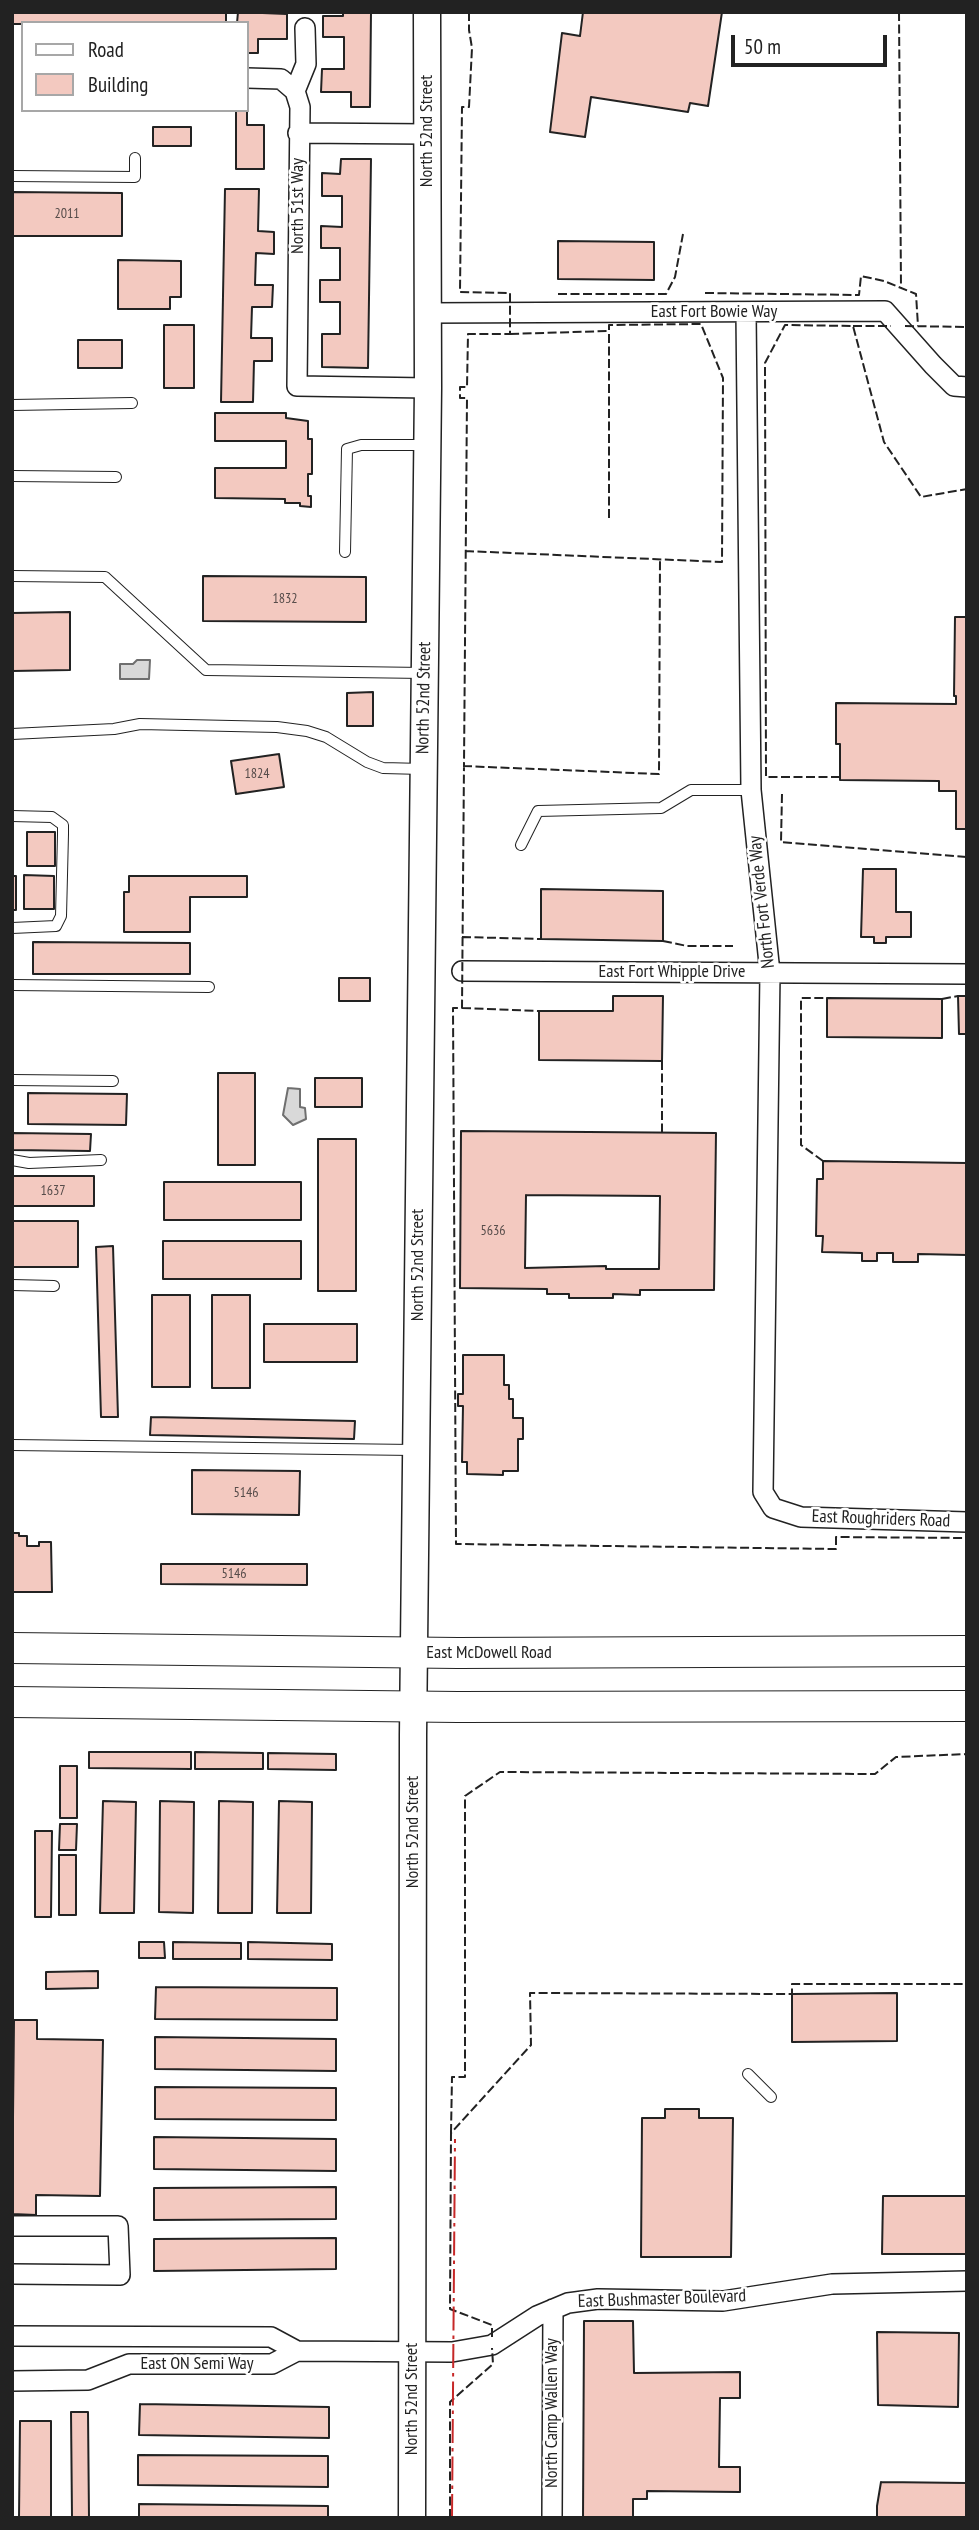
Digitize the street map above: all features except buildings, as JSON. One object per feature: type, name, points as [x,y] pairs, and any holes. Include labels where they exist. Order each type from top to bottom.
[{"type":"main road","name":"North 52nd Street","points":[[412,2518],[413,1706],[428,388],[427,12]]},
{"type":"main road","name":"East McDowell Road","points":[[12,1648],[414,1653],[967,1651]]},
{"type":"main road","points":[[12,1702],[413,1706],[967,1706]]},
{"type":"street","name":"North 51st Way","points":[[306,28],[306,64],[295,91],[300,107],[296,387],[428,388]]},
{"type":"street","points":[[248,78],[281,79],[295,91]]},
{"type":"street","points":[[298,133],[427,134]]},
{"type":"street","name":"East Fort Bowie Way","points":[[428,313],[885,311],[954,386],[967,387]]},
{"type":"street","name":"North Fort Verde Way","points":[[746,312],[751,790],[770,973],[763,1492]]},
{"type":"street","name":"East Fort Whipple Drive","points":[[462,971],[967,974]]},
{"type":"street","name":"East Roughriders Road","points":[[763,1492],[773,1508],[800,1517],[967,1521]]},
{"type":"street","points":[[12,2226],[118,2226],[120,2275],[12,2274]]},
{"type":"street","name":"East Bushmaster Boulevard","points":[[452,2352],[492,2345],[537,2316],[568,2303],[598,2298],[723,2301],[832,2284],[967,2281]]},
{"type":"street","name":"North Camp Wallen Way","points":[[552,2518],[553,2309]]},
{"type":"street","name":"East ON Semi Way","points":[[12,2336],[271,2337],[296,2351],[452,2352]]},
{"type":"street","name":"East ON Semi Way","points":[[12,2381],[88,2380],[129,2364],[272,2364],[296,2351]]},
{"type":"lane","points":[[12,176],[135,177],[135,158]]},
{"type":"lane","points":[[12,405],[132,403]]},
{"type":"lane","points":[[345,552],[347,449],[361,445],[427,445]]},
{"type":"lane","points":[[12,476],[116,477]]},
{"type":"lane","points":[[12,576],[105,577],[206,670],[425,673]]},
{"type":"lane","points":[[12,734],[114,729],[140,724],[277,727],[326,737],[367,762],[383,768],[423,769]]},
{"type":"lane","points":[[521,845],[538,811],[661,808],[691,790],[751,790]]},
{"type":"lane","points":[[12,816],[52,817],[63,825],[61,916],[56,926],[12,928]]},
{"type":"lane","points":[[12,985],[209,987]]},
{"type":"lane","points":[[12,1080],[113,1081]]},
{"type":"lane","points":[[12,1160],[29,1163],[101,1160]]},
{"type":"lane","points":[[12,1285],[54,1286]]},
{"type":"lane","points":[[12,1445],[416,1450]]},
{"type":"lane","points":[[748,2074],[771,2097]]},
{"type":"shaded area","points":[[137,660],[150,660],[149,679],[120,679],[120,664],[133,664]]},
{"type":"shaded area","points":[[288,1088],[300,1089],[300,1107],[305,1108],[306,1119],[293,1125],[283,1115]]},
{"type":"fence","points":[[469,12],[472,48],[469,107],[462,107],[460,292],[510,293],[510,334],[468,334],[467,387],[460,387],[460,398],[467,398],[462,1008],[453,1008],[456,1544],[836,1549],[836,1537],[967,1538]]},
{"type":"fence","points":[[899,12],[901,288]]},
{"type":"fence","points":[[558,294],[666,294],[675,277],[683,234]]},
{"type":"fence","points":[[705,293],[859,295],[861,276],[884,281],[916,294],[918,326]]},
{"type":"fence","points":[[465,551],[722,562],[723,378],[701,324],[609,325],[609,331],[510,334]]},
{"type":"fence","points":[[840,777],[766,777],[765,363],[785,325],[853,326],[884,442],[921,497],[967,489]]},
{"type":"fence","points":[[853,326],[891,326]]},
{"type":"fence","points":[[905,326],[967,327]]},
{"type":"fence","points":[[609,331],[609,518]]},
{"type":"fence","points":[[463,766],[659,774],[660,560]]},
{"type":"fence","points":[[782,794],[781,842],[967,857]]},
{"type":"fence","points":[[462,937],[541,939]]},
{"type":"fence","points":[[663,941],[687,946],[733,946]]},
{"type":"fence","points":[[942,999],[958,996]]},
{"type":"fence","points":[[823,1161],[801,1145],[801,998],[827,998]]},
{"type":"fence","points":[[462,1008],[539,1011]]},
{"type":"fence","points":[[662,1061],[662,1133]]},
{"type":"fence","points":[[451,2133],[452,2077],[465,2077],[465,1796],[500,1772],[875,1774],[896,1757],[967,1754]]},
{"type":"fence","points":[[492,2337],[492,2325],[450,2309],[451,2133],[531,2045],[530,1993],[792,1994],[792,1984],[967,1984]]},
{"type":"fence","points":[[450,2518],[450,2402],[493,2364],[492,2348]]},
{"type":"power","points":[[452,2518],[455,2139]]}]
